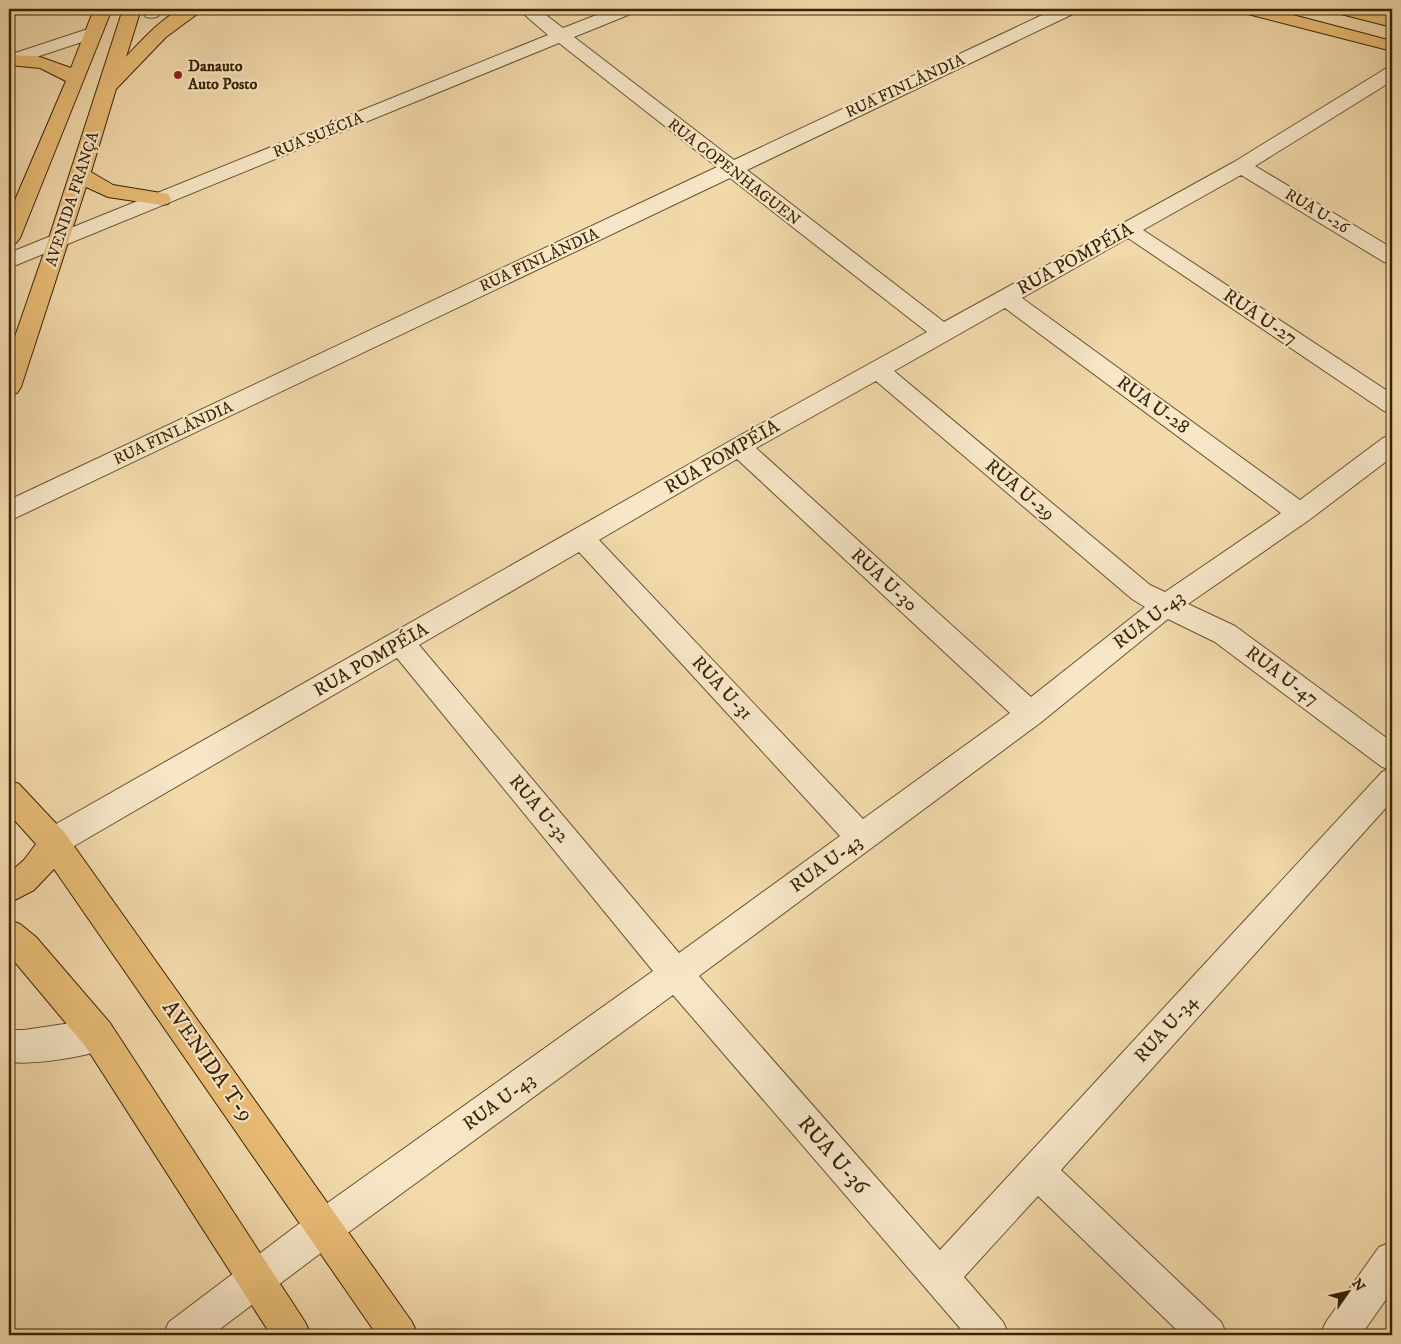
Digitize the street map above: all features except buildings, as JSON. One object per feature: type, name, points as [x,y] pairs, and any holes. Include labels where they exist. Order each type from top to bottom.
[{"type":"main road","name":"AVENIDA FRANÇA","points":[[9,238],[76,79],[103,9]]},
{"type":"main road","points":[[106,91],[156,34],[179,17],[195,9]]},
{"type":"main road","points":[[1250,9],[1392,46]]},
{"type":"main road","points":[[1343,9],[1392,22]]},
{"type":"main road","points":[[94,32],[130,15],[158,10]]},
{"type":"main road","name":"AVENIDA FRANÇA","points":[[9,388],[59,242],[130,15]]},
{"type":"main road","points":[[10,61],[30,60],[46,63],[64,70],[76,79]]},
{"type":"main road","points":[[80,174],[108,191],[161,199]]},
{"type":"main road","name":"AVENIDA T-9","points":[[9,793],[53,842],[399,1335]]},
{"type":"main road","points":[[9,890],[34,871],[47,855],[53,842]]},
{"type":"main road","points":[[9,935],[25,948],[98,1035],[292,1335]]},
{"type":"street","name":"RUA COPENHAGUEN","points":[[527,9],[943,333]]},
{"type":"street","name":"RUA SUÉCIA","points":[[9,262],[627,9]]},
{"type":"street","name":"RUA FINLÂNDIA","points":[[9,511],[1069,9]]},
{"type":"street","points":[[10,61],[94,32]]},
{"type":"street","name":"RUA POMPÉIA","points":[[53,842],[739,447],[1241,166],[1392,73]]},
{"type":"street","name":"RUA U-26","points":[[1241,166],[1392,257]]},
{"type":"street","name":"RUA U-27","points":[[1128,229],[1392,405]]},
{"type":"street","name":"RUA U-28","points":[[1006,298],[1300,513]]},
{"type":"street","name":"RUA U-29","points":[[878,370],[1141,592],[1165,606]]},
{"type":"street","name":"RUA U-43","points":[[182,1335],[257,1281],[325,1227],[676,974],[1030,714],[1165,606],[1300,513],[1392,444]]},
{"type":"street","name":"RUA U-30","points":[[739,447],[1030,714]]},
{"type":"street","name":"RUA U-31","points":[[582,538],[861,838]]},
{"type":"street","name":"RUA U-47","points":[[1165,606],[1226,634],[1392,758]]},
{"type":"street","name":"RUA U-32","points":[[401,643],[676,974]]},
{"type":"street","name":"RUA U-34","points":[[940,1278],[1036,1170],[1392,781]]},
{"type":"street","name":"RUA U-36","points":[[676,974],[990,1335]]},
{"type":"street","points":[[9,1046],[24,1047],[98,1035]]},
{"type":"street","points":[[1036,1170],[1208,1335]]},
{"type":"street","points":[[1339,1335],[1392,1260]]},
{"type":"place","name":"Danauto Auto Posto","points":[[178,75]]}]
